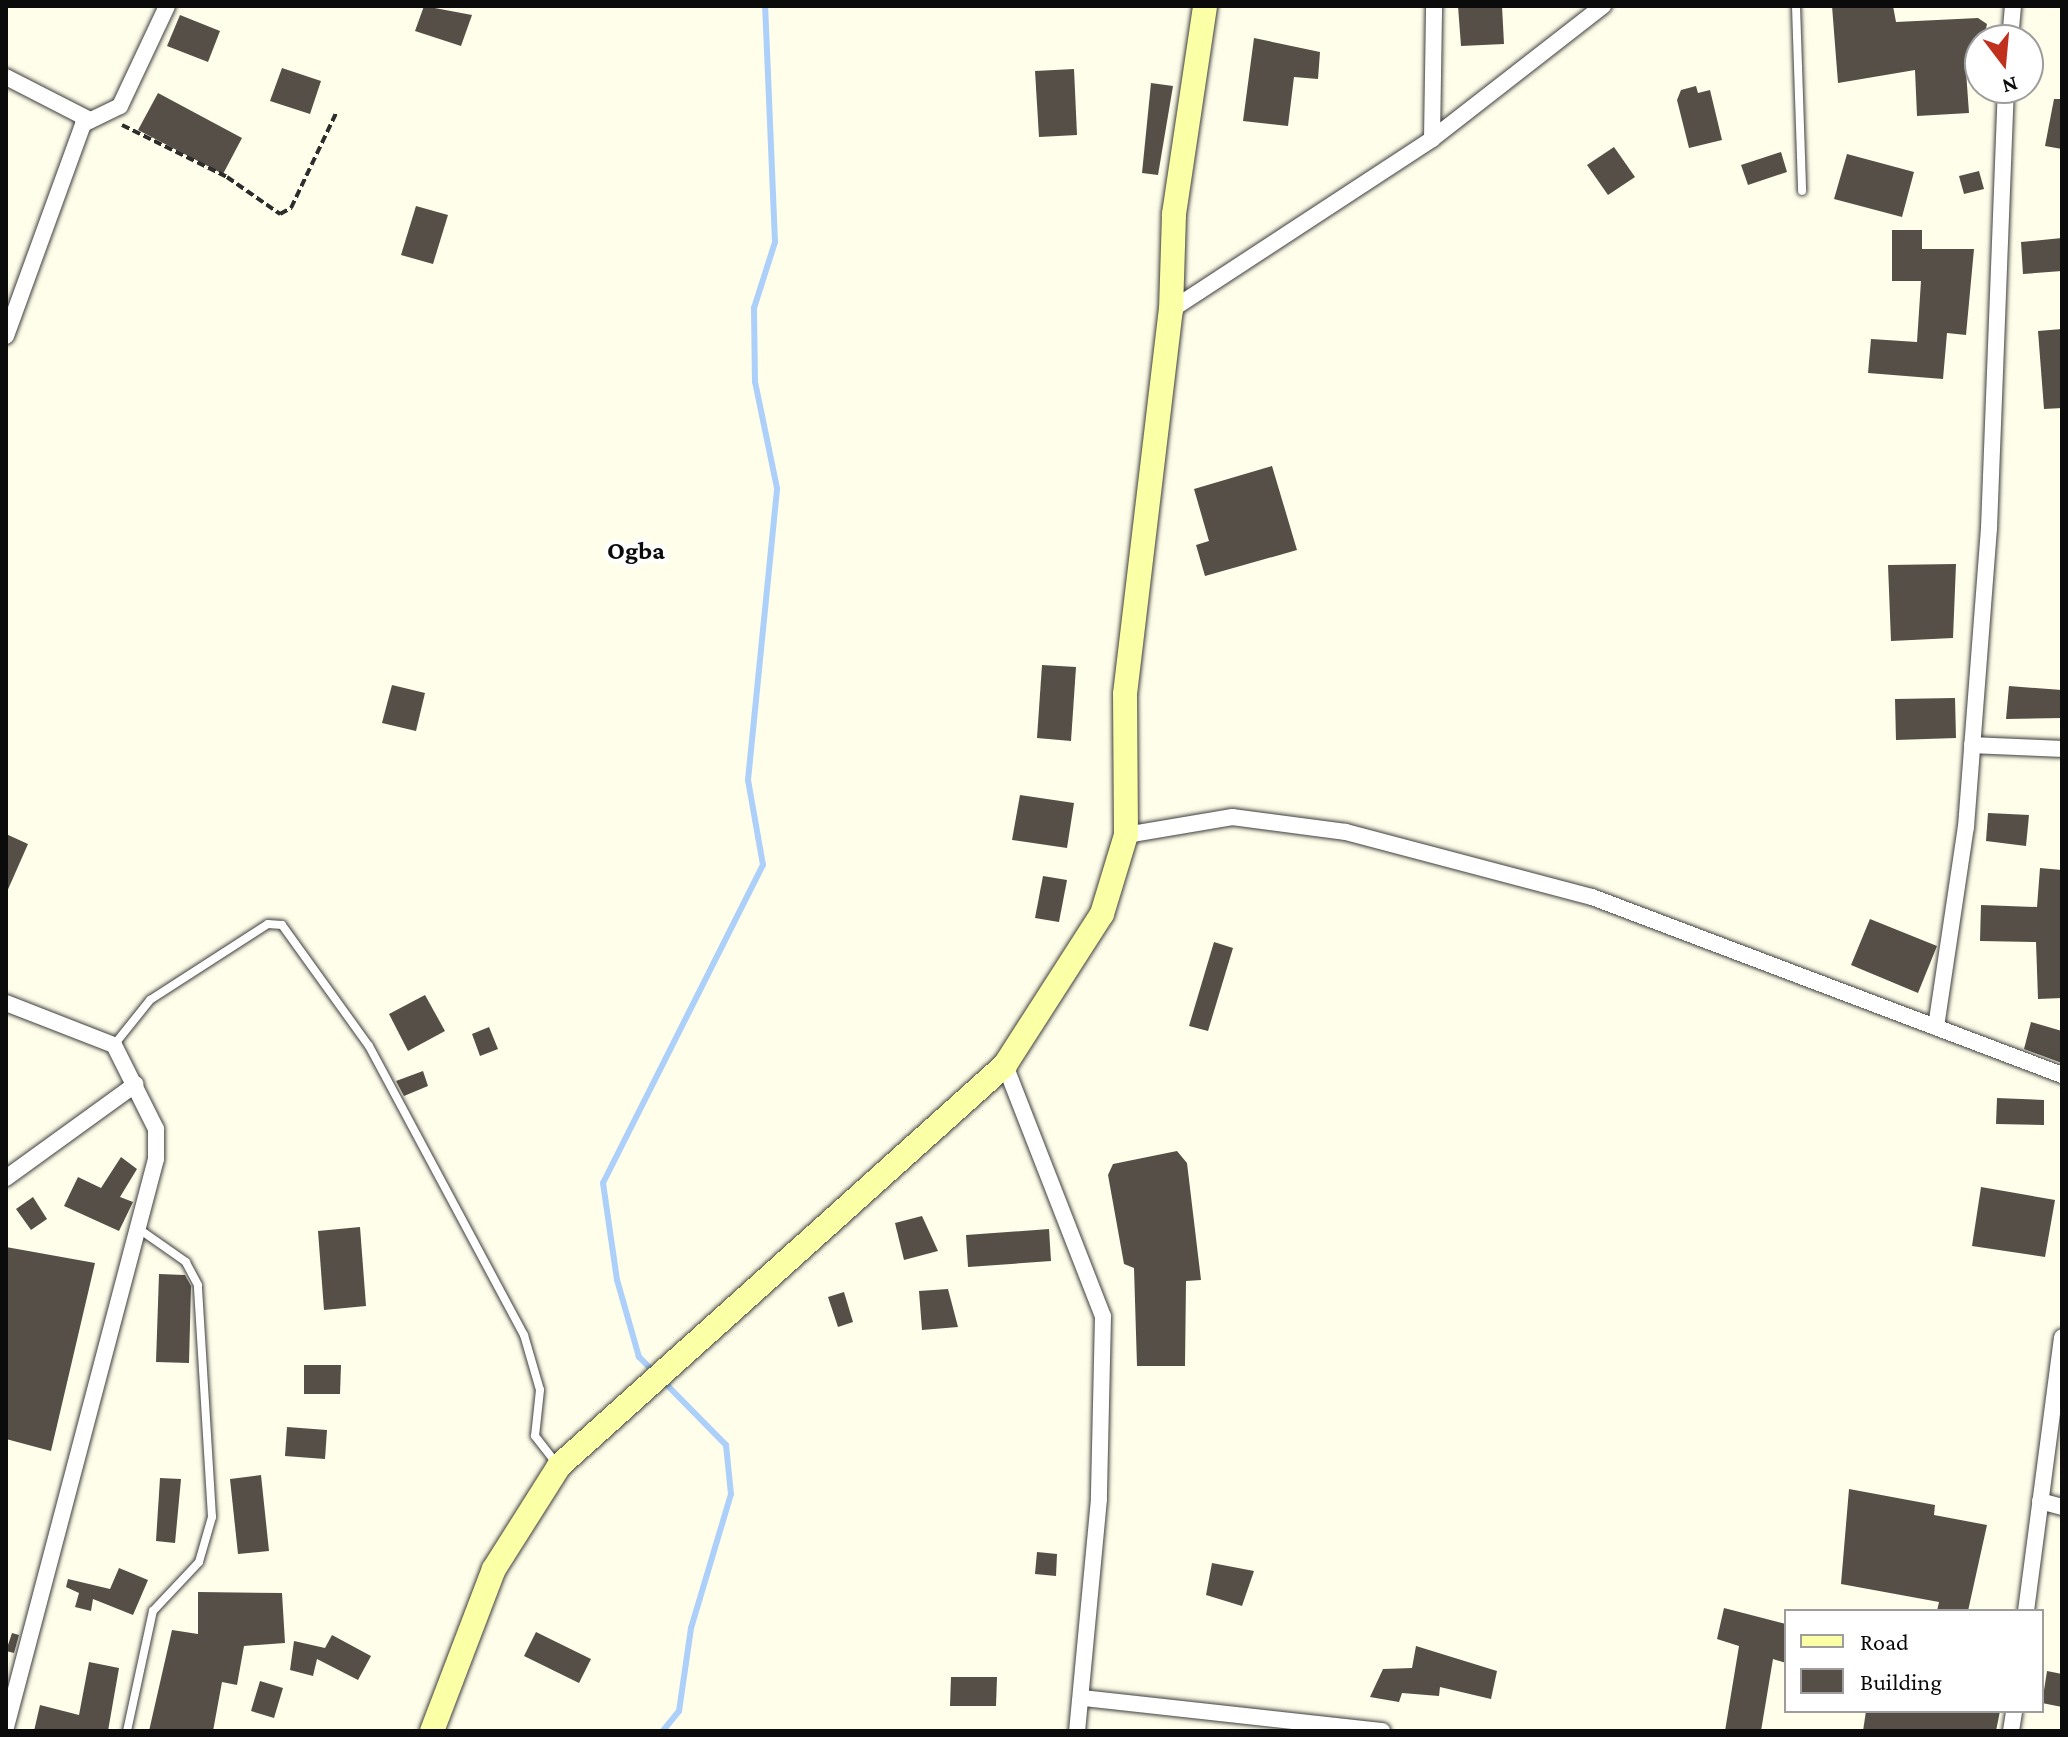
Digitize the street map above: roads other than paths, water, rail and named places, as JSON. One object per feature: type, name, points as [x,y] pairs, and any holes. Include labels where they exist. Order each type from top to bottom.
[{"type":"street","points":[[6,77],[90,120],[110,116],[167,6]]},
{"type":"street","points":[[432,1731],[494,1569],[559,1466],[683,1361],[1005,1065],[1082,954],[1126,835],[1125,694],[1171,310],[1174,214],[1205,6]]},
{"type":"street","points":[[1432,139],[1434,6]]},
{"type":"street","points":[[1171,310],[1432,139],[1603,6]]},
{"type":"street","points":[[1936,1027],[1972,745],[1989,528],[2005,104]]},
{"type":"street","points":[[6,336],[90,120]]},
{"type":"street","points":[[1972,745],[2062,749]]},
{"type":"street","points":[[1126,835],[1232,817],[1346,832],[1592,897],[2062,1075]]},
{"type":"street","points":[[6,1003],[114,1045],[156,1129],[138,1229],[6,1727]]},
{"type":"street","points":[[1005,1065],[1103,1316],[1083,1698],[1077,1731]]},
{"type":"street","points":[[6,1178],[136,1084]]},
{"type":"street","points":[[2026,1609],[2062,1337]]},
{"type":"street","points":[[2040,1501],[2062,1507]]},
{"type":"street","points":[[1083,1698],[1382,1731]]},
{"type":"lane","points":[[1796,6],[1802,191]]},
{"type":"lane","points":[[114,1045],[150,1000],[268,924],[282,925],[369,1046],[524,1335],[540,1390],[535,1436],[559,1466]]},
{"type":"lane","points":[[127,1731],[153,1611],[199,1562],[212,1517],[198,1285],[186,1262],[138,1229]]},
{"type":"waterway","points":[[655,1373],[639,1357],[617,1280],[603,1183],[763,865],[748,780],[777,488],[755,382],[754,308],[775,242],[765,6]]},
{"type":"waterway","points":[[663,1381],[726,1445],[731,1494],[691,1628],[679,1711],[663,1731]]},
{"type":"district","name":"Ogba","points":[[636,551]]}]
